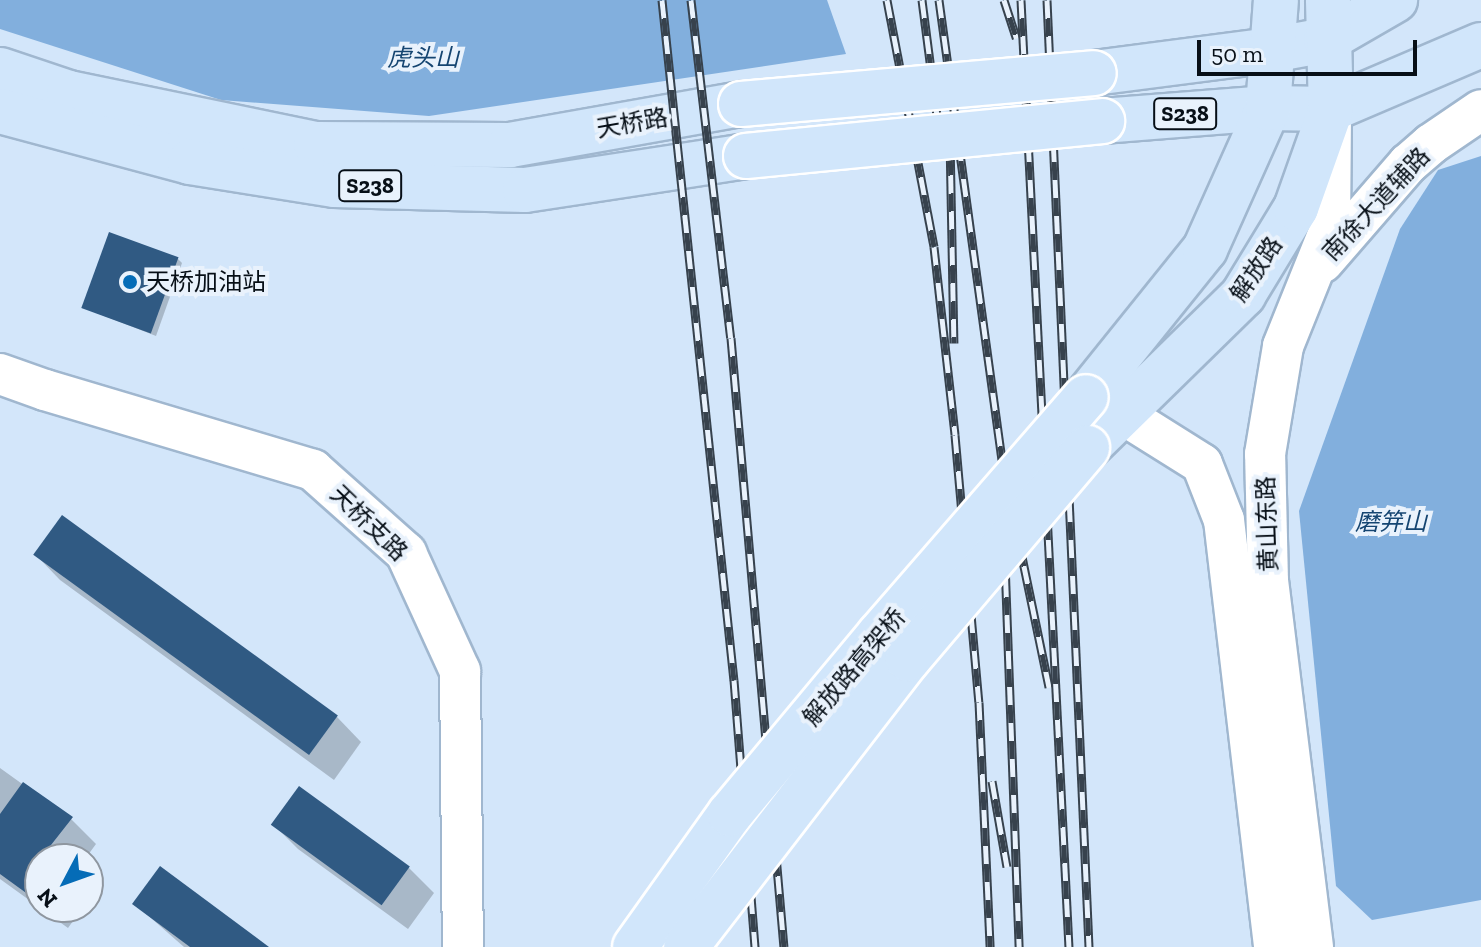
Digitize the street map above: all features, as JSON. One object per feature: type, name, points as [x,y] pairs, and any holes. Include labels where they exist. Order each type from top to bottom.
[{"type":"main road","name":"解放路","points":[[1087,448],[1105,406],[1205,249],[1268,108],[1276,0]]},
{"type":"main road","name":"天桥路","points":[[0,70],[69,93],[316,144],[510,145],[741,104],[1094,73],[1271,50],[1327,20],[1395,0]]},
{"type":"main road","name":"解放路","points":[[1105,406],[1243,295],[1296,208],[1331,109],[1327,20]]},
{"type":"main road","points":[[1331,109],[1481,45]]},
{"type":"main road","name":"天桥路","points":[[0,111],[190,162],[334,185],[525,190],[746,156],[1102,121],[1268,108],[1331,109]]},
{"type":"main road","name":"解放路高架桥","points":[[635,947],[730,814],[879,635],[1105,406]]},
{"type":"main road","name":"解放路高架桥","points":[[686,947],[908,659],[1087,448]]},
{"type":"street","name":"黄山东路","points":[[1313,947],[1268,582],[1265,454],[1283,346],[1330,229],[1331,109]]},
{"type":"street","name":"南徐大道辅路","points":[[1312,274],[1408,164],[1431,144],[1481,110]]},
{"type":"street","name":"天桥支路","points":[[0,374],[313,470],[406,553],[460,671],[463,947]]},
{"type":"street","name":"黄山东路","points":[[1105,406],[1202,464],[1224,520],[1274,947]]},
{"type":"green space","name":"虎头山","points":[[0,0],[827,0],[846,54],[429,116],[221,100],[0,29]]},
{"type":"green space","name":"磨笄山","points":[[1481,156],[1481,900],[1372,920],[1336,886],[1299,511],[1400,229],[1438,170]]},
{"type":"building","name":"天桥加油站","points":[[109,232],[179,257],[151,333],[81,308]]},
{"type":"building","points":[[62,515],[338,715],[309,755],[33,555]]},
{"type":"building","points":[[23,782],[73,817],[53,843],[24,843],[24,891],[0,874],[0,814]]},
{"type":"building","points":[[299,786],[410,867],[382,905],[271,825]]},
{"type":"building","points":[[160,866],[269,947],[190,947],[132,904]]},
{"type":"railway","points":[[662,0],[734,680],[755,947]]},
{"type":"railway","points":[[691,0],[731,338],[784,947]]},
{"type":"railway","points":[[887,0],[934,247],[955,435],[979,702],[990,947]]},
{"type":"railway","points":[[922,0],[942,153]]},
{"type":"railway","points":[[939,0],[1002,460],[1049,687]]},
{"type":"railway","points":[[1004,0],[1016,38]]},
{"type":"railway","points":[[1021,0],[1069,947]]},
{"type":"railway","points":[[1047,0],[1089,947]]},
{"type":"railway","points":[[950,139],[954,343]]},
{"type":"railway","points":[[1003,507],[1019,947]]},
{"type":"railway","points":[[992,781],[1007,867]]},
{"type":"place","name":"天桥加油站","points":[[130,282]]}]
